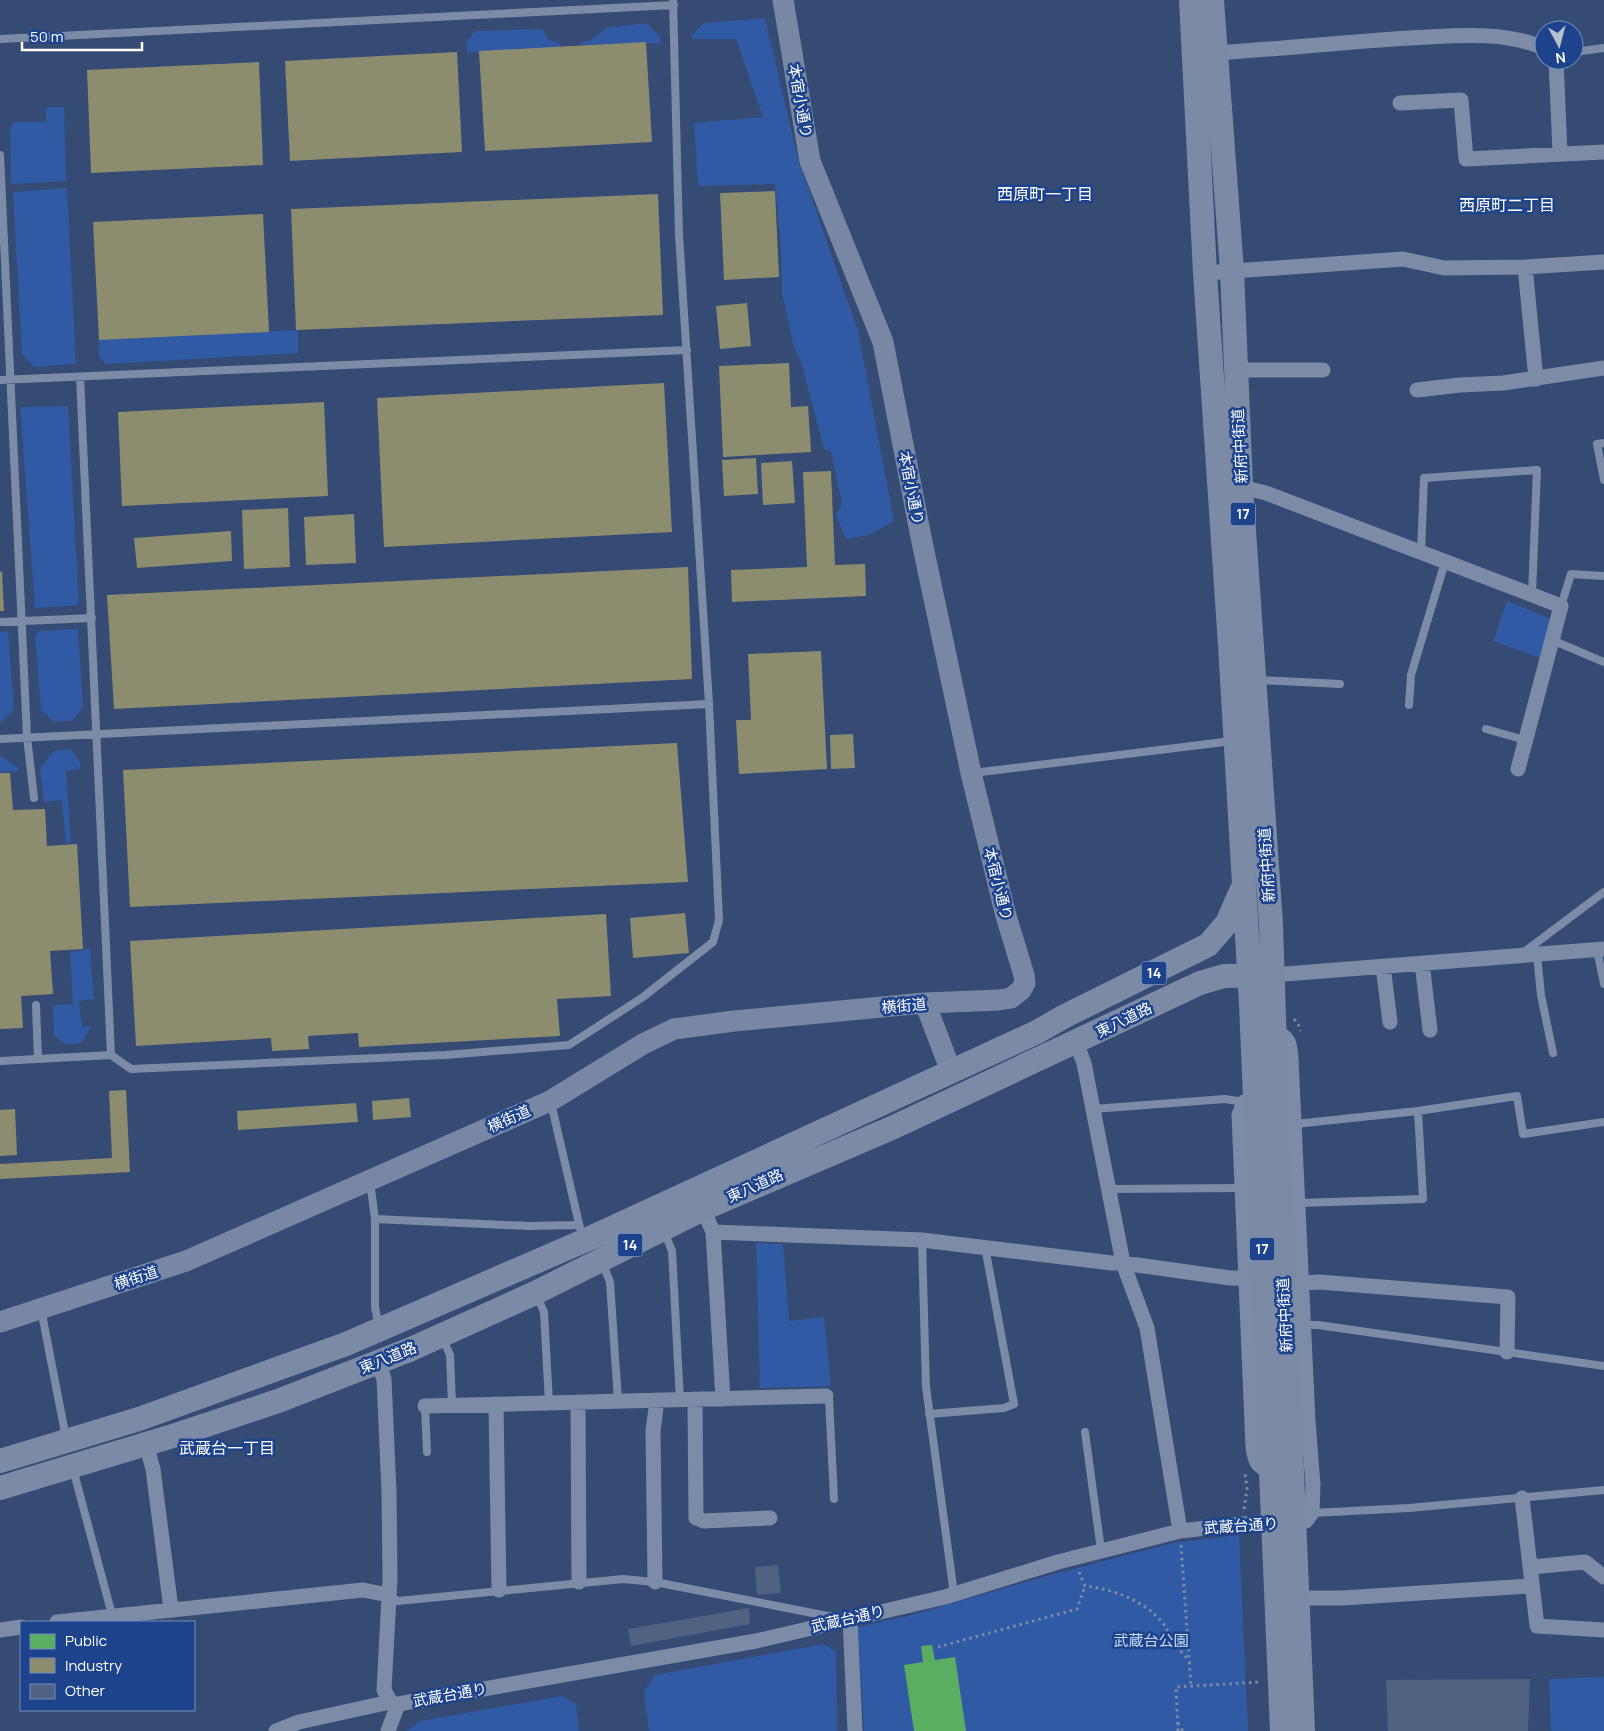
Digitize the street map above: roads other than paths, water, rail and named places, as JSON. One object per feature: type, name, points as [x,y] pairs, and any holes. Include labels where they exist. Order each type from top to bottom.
[{"type":"main road","name":"新府中街道","points":[[1191,0],[1205,273],[1216,424],[1248,970],[1249,1100],[1271,1471],[1293,1520],[1282,1731]]},
{"type":"main road","name":"新府中街道","points":[[1212,0],[1232,271],[1241,486],[1271,924],[1293,1520],[1303,1731]]},
{"type":"main road","points":[[1201,194],[1206,211],[1208,213],[1213,212],[1216,205],[1213,155],[1219,102]]},
{"type":"main road","points":[[1216,424],[1222,363],[1219,323],[1221,320],[1229,322],[1235,337]]},
{"type":"main road","name":"東八道路","points":[[0,1461],[66,1442],[188,1401],[380,1330],[582,1232],[1037,1032],[1208,945],[1216,939],[1232,915],[1243,885]]},
{"type":"main road","name":"東八道路","points":[[1037,1032],[1070,1025],[1199,964],[1225,960],[1248,970],[1272,974]]},
{"type":"main road","name":"東八道路","points":[[0,1488],[73,1467],[278,1401],[378,1363],[442,1336],[534,1290],[559,1281],[703,1209],[894,1127],[1210,980],[1248,970]]},
{"type":"main road","points":[[418,1313],[411,1324],[414,1331],[423,1332],[486,1304],[534,1290]]},
{"type":"main road","points":[[188,1401],[268,1384],[333,1360],[342,1361],[346,1367],[344,1373],[338,1378]]},
{"type":"street","name":"本宿小通り","points":[[783,0],[810,161],[883,342],[922,542],[971,773],[1006,916],[1025,983]]},
{"type":"street","points":[[1215,53],[1464,35],[1504,36],[1534,44]]},
{"type":"street","points":[[1556,70],[1560,153]]},
{"type":"street","points":[[1400,102],[1461,100],[1466,158],[1604,152]]},
{"type":"street","points":[[1205,273],[1403,259],[1444,268],[1604,262]]},
{"type":"street","points":[[1525,266],[1536,379]]},
{"type":"street","points":[[1417,390],[1536,379],[1604,368]]},
{"type":"street","points":[[1237,370],[1323,370]]},
{"type":"street","points":[[1241,486],[1561,606],[1518,769]]},
{"type":"street","points":[[1272,974],[1601,950]]},
{"type":"street","points":[[1422,963],[1430,1030]]},
{"type":"street","points":[[1383,966],[1390,1022]]},
{"type":"street","name":"横街道","points":[[0,1322],[186,1261],[550,1101],[643,1044],[674,1029],[734,1021],[925,1004],[999,1000],[1011,998],[1022,990],[1025,983]]},
{"type":"street","points":[[925,1004],[951,1071]]},
{"type":"street","points":[[1274,1032],[1282,1034],[1290,1042],[1304,1325],[1293,1520]]},
{"type":"street","points":[[1076,1042],[1084,1062],[1123,1263],[1147,1328],[1180,1531]]},
{"type":"street","points":[[1249,1100],[1239,1115],[1253,1447],[1256,1464],[1261,1468],[1271,1471]]},
{"type":"street","points":[[703,1209],[714,1232],[723,1399]]},
{"type":"street","points":[[714,1232],[922,1240],[1112,1264],[1123,1263],[1230,1278],[1246,1278]]},
{"type":"street","points":[[1302,1283],[1319,1282],[1508,1297],[1507,1352]]},
{"type":"street","points":[[378,1363],[384,1379],[390,1578],[384,1690],[394,1703],[388,1731]]},
{"type":"street","points":[[425,1406],[826,1396]]},
{"type":"street","points":[[655,1582],[653,1431],[657,1400]]},
{"type":"street","points":[[688,1400],[696,1518],[704,1521],[770,1518]]},
{"type":"street","points":[[578,1402],[579,1582]]},
{"type":"street","points":[[496,1404],[499,1590]]},
{"type":"street","points":[[146,1444],[153,1469],[171,1609]]},
{"type":"street","points":[[1522,1498],[1537,1626],[1604,1630]]},
{"type":"street","name":"武蔵台通り","points":[[276,1731],[299,1722],[394,1703],[756,1641],[954,1594],[1101,1550],[1180,1531],[1293,1520]]},
{"type":"street","points":[[1531,1567],[1585,1562],[1604,1577]]},
{"type":"street","points":[[1298,1598],[1342,1598],[1531,1586]]},
{"type":"street","points":[[65,1621],[363,1590],[388,1595]]},
{"type":"street","points":[[847,1619],[855,1731]]},
{"type":"street","points":[[0,1630],[20,1627]]},
{"type":"lane","points":[[0,39],[674,3],[679,235],[708,704],[719,920],[713,942],[643,997],[568,1045],[445,1055],[131,1069],[111,1055],[0,1061]]},
{"type":"lane","points":[[1584,51],[1604,48]]},
{"type":"lane","points":[[0,155],[27,737],[34,798]]},
{"type":"lane","points":[[0,380],[687,350]]},
{"type":"lane","points":[[80,377],[111,1055]]},
{"type":"lane","points":[[1604,443],[1597,444],[1604,480]]},
{"type":"lane","points":[[1421,553],[1424,478],[1537,470],[1532,594]]},
{"type":"lane","points":[[1409,705],[1411,675],[1445,562]]},
{"type":"lane","points":[[1561,606],[1571,574],[1604,576]]},
{"type":"lane","points":[[0,622],[92,618]]},
{"type":"lane","points":[[1552,640],[1604,662]]},
{"type":"lane","points":[[1255,680],[1340,684]]},
{"type":"lane","points":[[0,739],[708,704]]},
{"type":"lane","points":[[1486,730],[1526,740]]},
{"type":"lane","points":[[971,773],[1234,741]]},
{"type":"lane","points":[[1519,956],[1604,892]]},
{"type":"lane","points":[[1601,950],[1604,984]]},
{"type":"lane","points":[[1537,955],[1541,994],[1553,1053]]},
{"type":"lane","points":[[36,1005],[38,1059]]},
{"type":"lane","points":[[1295,1124],[1418,1111],[1517,1096],[1523,1134],[1604,1122]]},
{"type":"lane","points":[[1093,1109],[1225,1099],[1249,1100]]},
{"type":"lane","points":[[375,1218],[530,1226],[582,1232],[550,1101]]},
{"type":"lane","points":[[1299,1203],[1423,1199],[1418,1111]]},
{"type":"lane","points":[[370,1180],[375,1218],[375,1307],[380,1330]]},
{"type":"lane","points":[[1108,1189],[1242,1188]]},
{"type":"lane","points":[[662,1228],[672,1251],[688,1400]]},
{"type":"lane","points":[[922,1240],[926,1387],[954,1594]]},
{"type":"lane","points":[[929,1414],[1004,1408],[1014,1404],[985,1247]]},
{"type":"lane","points":[[601,1260],[610,1282],[618,1401]]},
{"type":"lane","points":[[534,1290],[544,1312],[549,1403]]},
{"type":"lane","points":[[41,1309],[66,1442]]},
{"type":"lane","points":[[1304,1325],[1318,1324],[1604,1366]]},
{"type":"lane","points":[[442,1336],[450,1355],[452,1405]]},
{"type":"lane","points":[[826,1396],[829,1398],[834,1499]]},
{"type":"lane","points":[[425,1406],[426,1452]]},
{"type":"lane","points":[[1085,1432],[1101,1550]]},
{"type":"lane","points":[[73,1467],[112,1615]]},
{"type":"lane","points":[[1293,1520],[1604,1490]]},
{"type":"lane","points":[[388,1595],[398,1601],[623,1579],[655,1582],[847,1619]]},
{"type":"district","name":"西原町一丁目","points":[[1045,194]]},
{"type":"district","name":"西原町二丁目","points":[[1507,205]]},
{"type":"district","name":"武蔵台一丁目","points":[[227,1448]]},
{"type":"park label","name":"武蔵台公園","points":[[1151,1641]]}]
